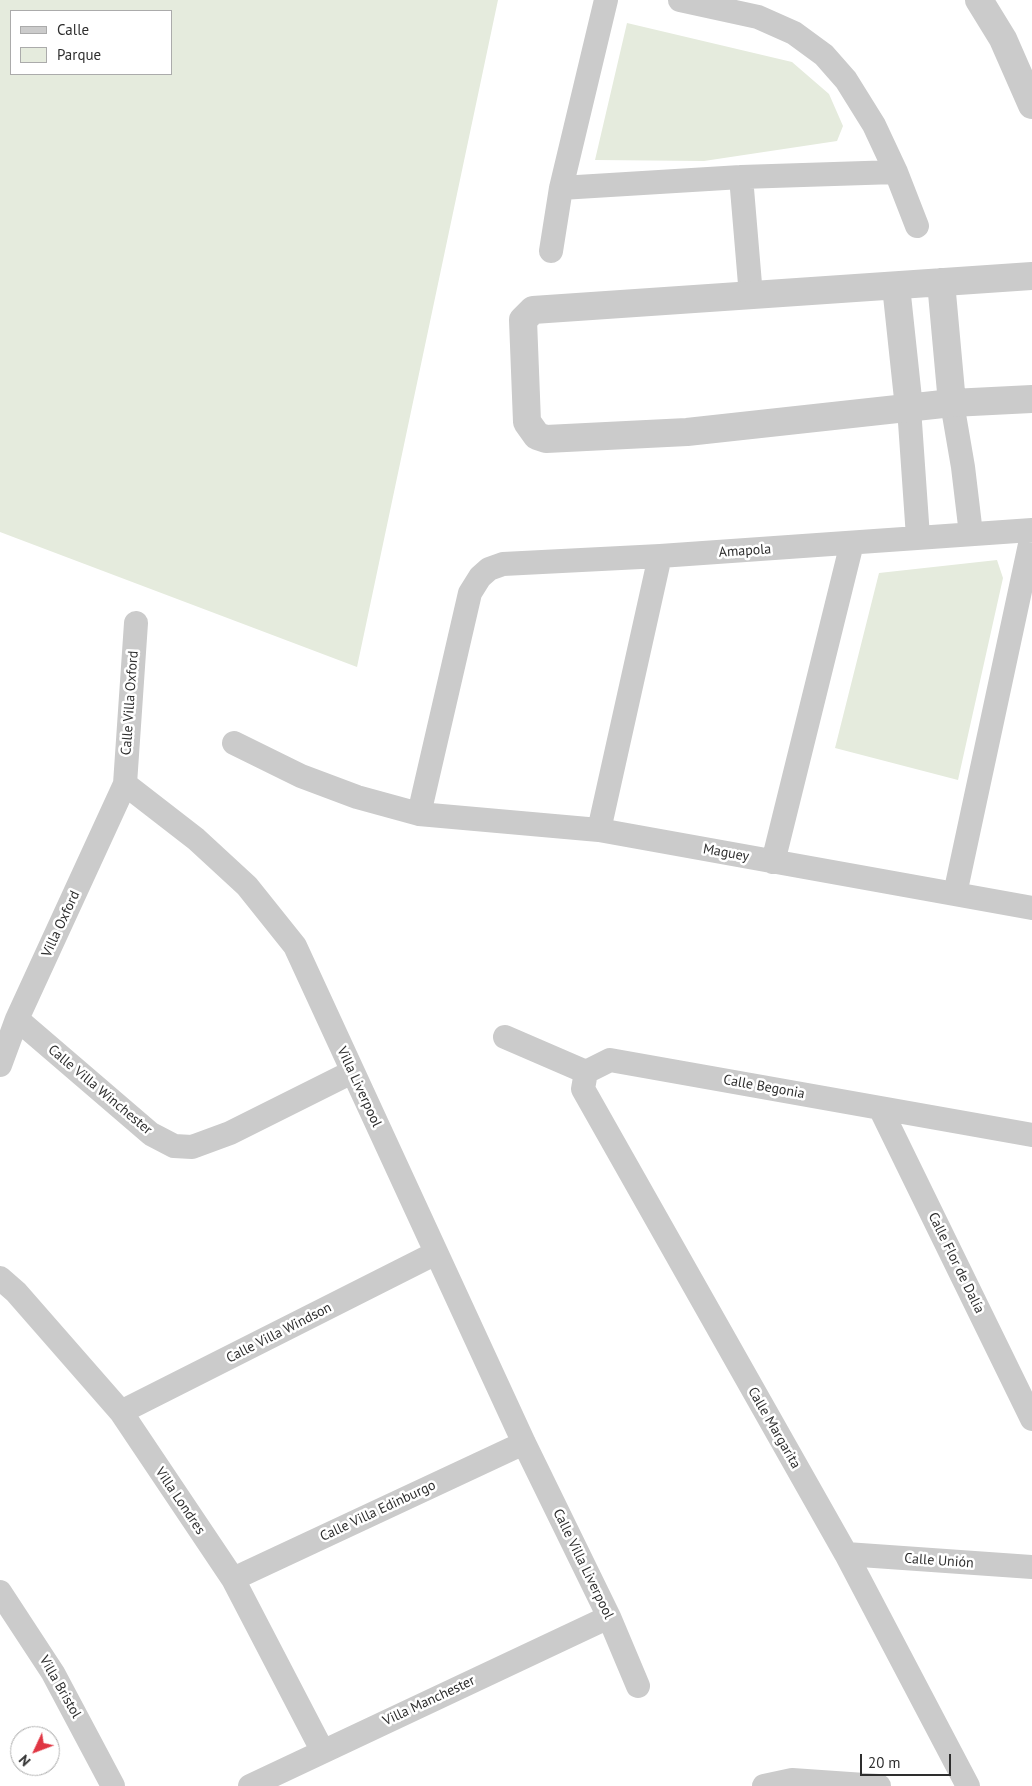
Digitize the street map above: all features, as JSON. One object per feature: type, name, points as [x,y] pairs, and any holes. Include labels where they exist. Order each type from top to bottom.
[{"type":"street","points":[[551,251],[561,188],[606,0]]},
{"type":"street","points":[[680,0],[758,17],[794,33],[824,55],[846,80],[874,125],[896,172],[916,226]]},
{"type":"street","points":[[979,0],[1003,38],[1032,105]]},
{"type":"street","points":[[561,188],[741,177],[896,172]]},
{"type":"street","points":[[741,177],[751,296]]},
{"type":"street","points":[[1032,276],[529,312],[523,320],[527,422],[537,436],[546,439],[688,432],[909,408],[1032,400]]},
{"type":"street","points":[[941,282],[952,404],[963,467],[971,534]]},
{"type":"street","points":[[896,286],[909,408],[918,537]]},
{"type":"street","name":"Amapola","points":[[419,814],[470,593],[480,577],[489,569],[503,564],[660,556],[1032,530]]},
{"type":"street","points":[[955,894],[1032,535]]},
{"type":"street","points":[[773,862],[852,543]]},
{"type":"street","points":[[598,830],[660,556]]},
{"type":"street","name":"Calle Villa Oxford","points":[[125,784],[136,623]]},
{"type":"street","name":"Maguey","points":[[234,743],[320,783],[357,797],[419,814],[598,830],[1032,908]]},
{"type":"street","name":"Villa Oxford","points":[[0,1065],[17,1020],[125,784]]},
{"type":"street","name":"Villa Liverpool","points":[[125,784],[196,839],[247,886],[295,946],[524,1443]]},
{"type":"street","name":"Calle Villa Winchester","points":[[17,1020],[151,1134],[174,1146],[192,1148],[230,1133],[352,1072]]},
{"type":"street","points":[[505,1037],[586,1072]]},
{"type":"street","name":"Calle Begonia","points":[[586,1072],[610,1060],[1032,1136]]},
{"type":"street","name":"Calle Margarita","points":[[586,1072],[582,1090],[846,1554],[968,1786]]},
{"type":"street","name":"Calle Flor de Dalía","points":[[880,1108],[1032,1419]]},
{"type":"street","name":"Calle Villa Windson","points":[[122,1412],[436,1253]]},
{"type":"street","name":"Villa Londres","points":[[0,1278],[16,1292],[122,1412],[233,1579],[322,1750]]},
{"type":"street","name":"Calle Villa Edinburgo","points":[[233,1579],[524,1443]]},
{"type":"street","name":"Calle Villa Liverpool","points":[[524,1443],[609,1617],[638,1686]]},
{"type":"street","name":"Calle Unión","points":[[846,1554],[1032,1567]]},
{"type":"street","name":"Villa Bristol","points":[[0,1592],[53,1673],[113,1786]]},
{"type":"street","name":"Villa Manchester","points":[[250,1786],[322,1750],[609,1617]]},
{"type":"street","points":[[764,1786],[792,1780],[879,1786]]},
{"type":"green space","points":[[0,0],[498,0],[357,667],[0,532]]},
{"type":"green space","points":[[627,23],[792,62],[829,94],[843,126],[837,141],[704,161],[595,160]]},
{"type":"green space","points":[[997,560],[1003,578],[958,780],[835,748],[879,573]]}]
